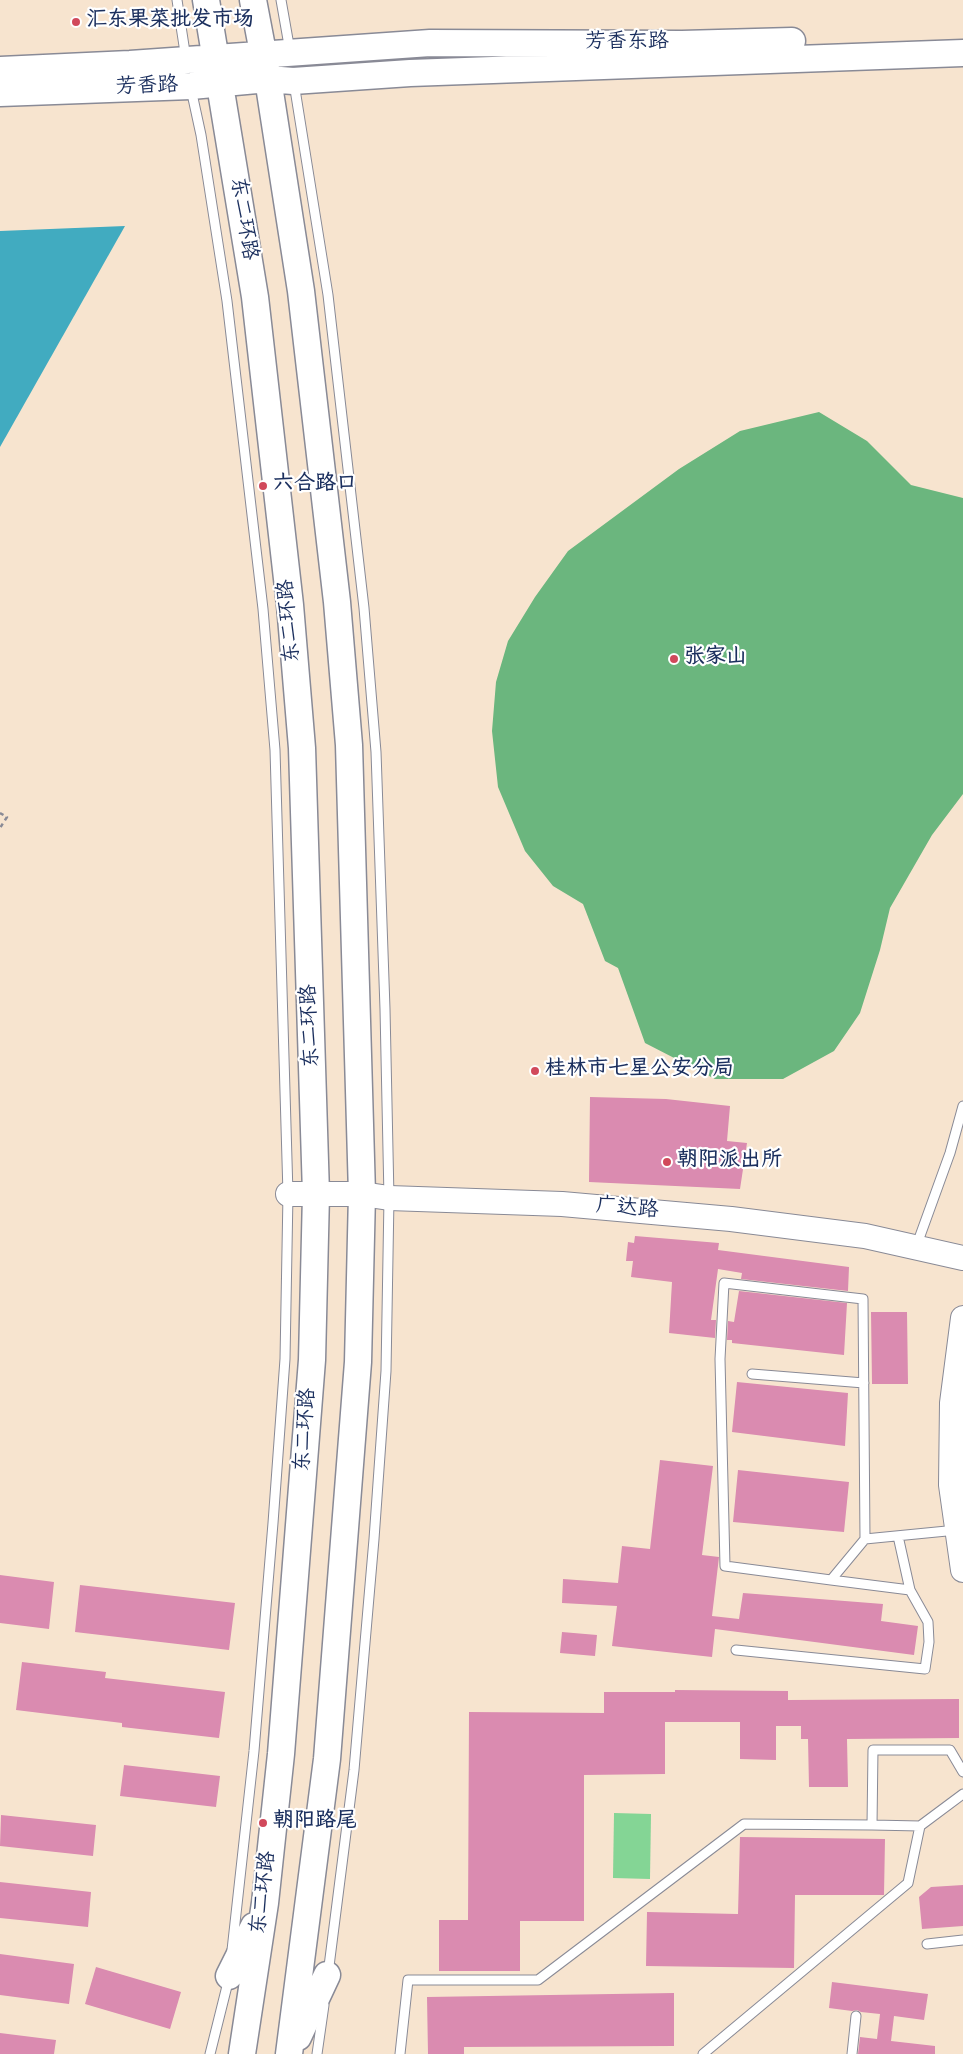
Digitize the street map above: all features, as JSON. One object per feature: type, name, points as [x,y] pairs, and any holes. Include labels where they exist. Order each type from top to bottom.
[{"type":"main road","name":"东二环路","points":[[206,0],[255,297],[290,605],[302,748],[316,1194],[312,1360],[301,1525],[281,1754],[265,1903],[242,2054]]},
{"type":"main road","name":"东二环路","points":[[253,0],[283,67],[301,291],[337,602],[349,745],[362,1194],[358,1362],[328,1749],[290,2054]]},
{"type":"main road","name":"芳香东路","points":[[283,67],[430,43],[682,44],[963,36]]},
{"type":"main road","name":"芳香东路","points":[[283,67],[410,73],[963,53]]},
{"type":"main road","name":"芳香路","points":[[0,93],[188,73],[216,58],[283,67]]},
{"type":"main road","name":"芳香路","points":[[0,70],[188,73],[220,85],[283,67]]},
{"type":"main road","points":[[229,1976],[265,1903]]},
{"type":"main road","points":[[290,2054],[327,1975]]},
{"type":"street","name":"广达路","points":[[288,1194],[362,1194],[389,1198],[562,1204],[731,1219],[865,1236],[963,1258]]},
{"type":"street","points":[[963,1318],[952,1403],[951,1485],[963,1570]]},
{"type":"lane","points":[[177,0],[188,73],[201,135],[227,301],[264,619],[275,750],[288,1194],[284,1358],[273,1523],[254,1751],[229,1976],[210,2054]]},
{"type":"lane","points":[[281,0],[283,67],[328,295],[364,608],[376,752],[385,1009],[389,1198],[386,1371],[374,1539],[354,1770],[317,2054]]},
{"type":"lane","points":[[916,1247],[950,1153],[963,1106]]},
{"type":"lane","points":[[831,1580],[865,1539],[864,1299],[724,1283],[720,1359],[725,1566],[831,1580],[910,1590]]},
{"type":"lane","points":[[752,1374],[864,1383]]},
{"type":"lane","points":[[865,1539],[958,1530]]},
{"type":"lane","points":[[736,1650],[926,1669],[929,1642],[928,1622],[910,1590],[898,1536]]},
{"type":"lane","points":[[872,1825],[873,1750],[950,1750],[963,1772]]},
{"type":"lane","points":[[400,2054],[408,1980],[538,1980],[744,1824],[920,1826],[963,1794]]},
{"type":"lane","points":[[703,2054],[908,1883],[920,1826]]},
{"type":"lane","points":[[927,1944],[963,1940]]},
{"type":"lane","points":[[852,2054],[856,2016]]},
{"type":"path","points":[[0,813],[7,817],[0,828]]},
{"type":"green space","points":[[819,412],[867,441],[911,485],[963,498],[963,794],[932,835],[890,908],[880,950],[860,1013],[834,1051],[783,1079],[715,1079],[645,1043],[618,968],[605,961],[583,904],[553,886],[525,851],[498,787],[492,731],[496,682],[508,641],[535,597],[568,551],[679,469],[740,431]]},
{"type":"green space","points":[[614,1813],[651,1814],[650,1879],[613,1878]]},
{"type":"water","points":[[125,226],[0,447],[0,231]]},
{"type":"building","name":"朝阳派出所","points":[[590,1097],[666,1099],[730,1106],[727,1141],[747,1143],[740,1189],[589,1182]]},
{"type":"building","points":[[635,1236],[719,1243],[718,1250],[849,1267],[848,1291],[741,1279],[742,1273],[718,1269],[711,1320],[716,1320],[715,1338],[669,1333],[672,1282],[631,1277],[633,1261],[626,1261],[628,1242],[634,1243]]},
{"type":"building","points":[[739,1291],[847,1303],[844,1355],[732,1343],[732,1340],[727,1340],[728,1321],[734,1322]]},
{"type":"building","points":[[871,1312],[907,1312],[908,1384],[872,1384]]},
{"type":"building","points":[[737,1382],[848,1393],[845,1446],[732,1432]]},
{"type":"building","points":[[660,1460],[713,1466],[702,1555],[719,1557],[712,1616],[739,1619],[743,1593],[883,1604],[881,1621],[918,1626],[914,1655],[715,1629],[712,1657],[612,1646],[617,1606],[562,1603],[563,1579],[618,1583],[622,1546],[650,1549]]},
{"type":"building","points":[[738,1470],[849,1482],[844,1532],[733,1522]]},
{"type":"building","points":[[0,1575],[54,1582],[49,1629],[0,1623]]},
{"type":"building","points":[[80,1585],[235,1603],[229,1650],[75,1632]]},
{"type":"building","points":[[562,1632],[597,1635],[595,1656],[560,1653]]},
{"type":"building","points":[[22,1662],[106,1672],[105,1678],[225,1692],[219,1738],[122,1727],[122,1723],[16,1710]]},
{"type":"building","points":[[675,1690],[788,1691],[788,1700],[959,1699],[959,1738],[847,1739],[848,1787],[809,1787],[808,1739],[801,1739],[801,1726],[776,1726],[776,1760],[740,1759],[740,1722],[665,1722],[665,1774],[584,1775],[584,1921],[520,1921],[520,1971],[439,1971],[439,1920],[468,1920],[469,1712],[604,1713],[604,1692],[675,1692]]},
{"type":"building","points":[[124,1765],[220,1776],[216,1807],[120,1796]]},
{"type":"building","points":[[1,1815],[96,1825],[93,1856],[0,1846]]},
{"type":"building","points":[[740,1837],[885,1839],[884,1895],[795,1895],[794,1968],[646,1966],[647,1912],[738,1914]]},
{"type":"building","points":[[0,1882],[91,1892],[88,1927],[0,1918]]},
{"type":"building","points":[[963,1885],[963,1926],[922,1929],[919,1897],[931,1887]]},
{"type":"building","points":[[0,1954],[74,1964],[69,2004],[0,1995]]},
{"type":"building","points":[[96,1967],[181,1992],[170,2029],[85,2004]]},
{"type":"building","points":[[832,1982],[928,1994],[924,2020],[894,2016],[891,2041],[935,2046],[935,2054],[858,2054],[860,2037],[877,2039],[880,2014],[829,2008]]},
{"type":"building","points":[[674,1993],[674,2046],[464,2047],[464,2054],[428,2054],[427,1997]]},
{"type":"building","points":[[0,2033],[56,2040],[54,2054],[0,2054]]},
{"type":"place","name":"汇东果菜批发市场","points":[[76,22]]},
{"type":"place","name":"六合路口","points":[[263,486]]},
{"type":"place","name":"张家山","points":[[674,659]]},
{"type":"place","name":"桂林市七星公安分局","points":[[535,1071]]},
{"type":"place","name":"朝阳派出所","points":[[667,1162]]},
{"type":"place","name":"朝阳路尾","points":[[263,1823]]}]
